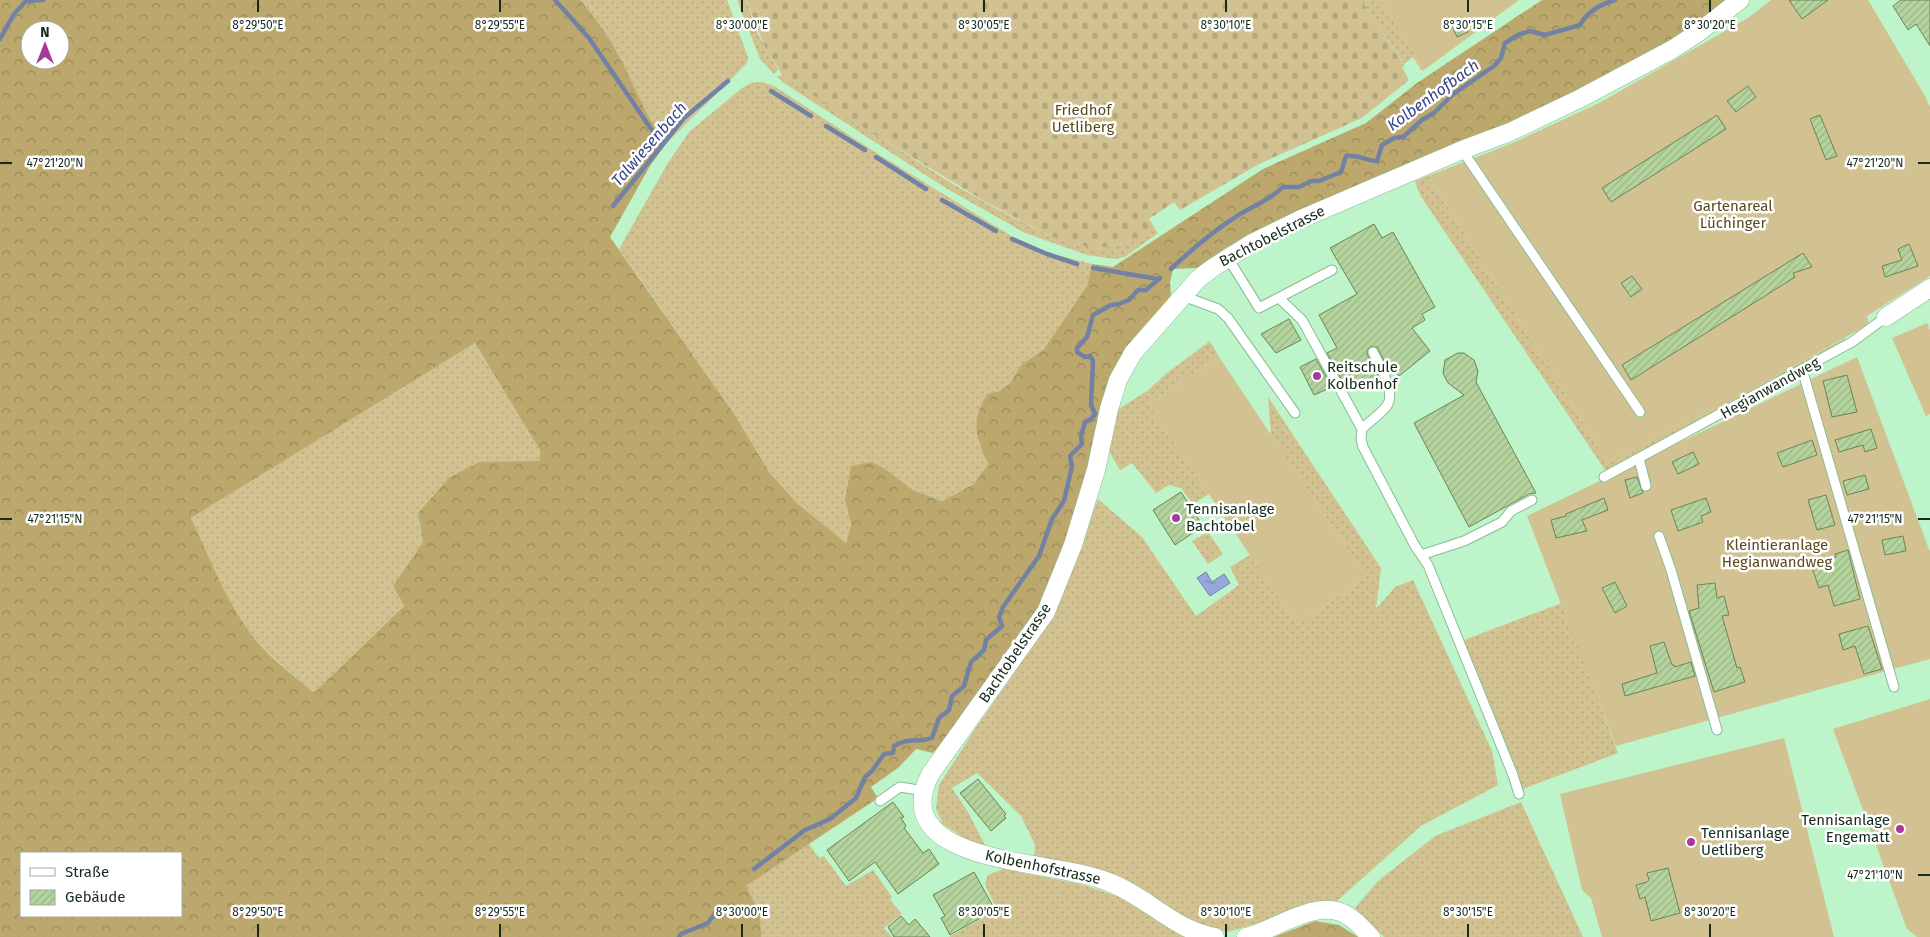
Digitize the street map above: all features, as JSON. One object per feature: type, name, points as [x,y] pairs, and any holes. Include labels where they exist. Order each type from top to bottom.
[{"type":"street","name":"Bachtobelstrasse","points":[[924,791],[928,779],[938,763],[1046,612],[1071,551],[1096,470],[1108,409],[1118,380],[1133,353],[1206,272],[1252,243],[1301,219],[1547,116],[1673,49],[1699,32],[1740,0]]},
{"type":"street","name":"Hegianwandweg","points":[[1886,317],[1930,288]]},
{"type":"street","name":"Kolbenhofstrasse","points":[[924,791],[923,807],[926,816],[936,832],[946,840],[986,856],[1091,876],[1110,882],[1127,890],[1190,929],[1214,937]]},
{"type":"street","points":[[1246,937],[1306,914],[1329,909],[1347,915],[1370,937]]},
{"type":"lane","points":[[1462,150],[1640,412]]},
{"type":"lane","points":[[1228,258],[1259,308],[1332,270]]},
{"type":"lane","points":[[1183,296],[1218,309],[1228,318],[1295,413]]},
{"type":"lane","points":[[1279,298],[1302,320],[1362,428],[1361,439],[1363,447],[1428,565],[1519,794]]},
{"type":"lane","name":"Hegianwandweg","points":[[1604,477],[1852,342],[1886,317]]},
{"type":"lane","points":[[1362,428],[1384,409],[1389,399],[1387,384],[1373,352]]},
{"type":"lane","points":[[1802,369],[1894,687]]},
{"type":"lane","points":[[1639,459],[1646,486]]},
{"type":"lane","points":[[1421,555],[1464,541],[1502,522],[1511,511],[1532,500]]},
{"type":"lane","points":[[1659,536],[1671,570],[1717,730]]},
{"type":"lane","points":[[880,801],[900,787],[924,791]]},
{"type":"green space","points":[[0,0],[580,0],[613,45],[649,117],[666,144],[650,166],[610,237],[735,415],[769,472],[797,503],[846,543],[851,525],[845,500],[851,466],[871,462],[884,468],[913,490],[942,501],[974,484],[988,464],[980,445],[977,429],[978,413],[987,394],[1000,391],[1010,383],[1021,365],[1044,349],[1087,286],[1092,264],[1113,267],[1263,169],[1366,123],[1417,83],[1542,0],[1728,0],[1689,31],[1611,76],[1499,129],[1421,158],[1292,216],[1227,247],[1197,268],[1173,269],[1169,301],[1129,347],[1077,508],[1040,609],[948,738],[946,737],[933,753],[916,749],[898,768],[871,787],[878,798],[746,886],[760,914],[761,937],[0,937]],"holes":[[[475,343],[540,450],[540,461],[479,462],[450,477],[418,513],[423,542],[393,586],[404,606],[314,693],[272,657],[248,630],[229,600],[191,518]]]},
{"type":"green space","points":[[580,0],[727,0],[748,57],[747,63],[666,144],[649,117],[612,45]]},
{"type":"green space","points":[[737,0],[746,0],[758,34],[778,70],[774,74],[760,59]]},
{"type":"green space","name":"Friedhof Uetliberg","points":[[746,0],[1361,0],[1404,65],[1402,67],[1409,80],[1362,118],[1259,164],[1180,210],[1174,202],[1149,219],[1155,228],[1124,243],[1095,249],[1052,237],[984,201],[840,113],[782,75],[765,47]]},
{"type":"green space","points":[[1361,0],[1381,0],[1424,70],[1422,71],[1413,57],[1404,64]]},
{"type":"green space","points":[[1381,0],[1519,0],[1424,70]]},
{"type":"green space","name":"Gartenareal Lüchinger","points":[[1771,0],[1868,0],[1925,96],[1930,107],[1930,276],[1867,316],[1869,324],[1730,402],[1608,462],[1428,176],[1515,142],[1599,103],[1748,18]]},
{"type":"green space","points":[[782,75],[953,184],[1052,237],[1096,249],[1124,243],[1154,228],[1158,233],[1125,257],[1115,259],[1087,255],[1025,233],[944,187],[784,83],[777,77]]},
{"type":"green space","points":[[758,82],[774,86],[875,152],[1010,235],[1045,252],[1092,264],[1087,286],[1044,349],[1021,365],[1010,383],[1000,391],[987,394],[977,432],[988,464],[974,484],[942,501],[913,490],[884,468],[845,500],[851,525],[846,543],[797,503],[769,472],[735,415],[619,249],[668,163],[689,132],[742,88],[751,83]]},
{"type":"green space","points":[[1428,176],[1608,462],[1730,402],[1845,338],[1847,340],[1605,470],[1420,195],[1415,181]]},
{"type":"green space","points":[[1927,323],[1930,330],[1930,414],[1926,416],[1892,338]]},
{"type":"green space","points":[[1210,341],[1219,357],[1148,404],[1209,494],[1193,504],[1181,488],[1169,485],[1156,493],[1132,463],[1120,470],[1109,451],[1117,410],[1147,391],[1167,373]]},
{"type":"green space","points":[[475,343],[541,450],[540,462],[479,462],[450,478],[418,513],[423,542],[393,586],[404,606],[314,694],[260,645],[239,618],[221,584],[191,518]]},
{"type":"green space","points":[[1219,357],[1366,577],[1297,625],[1148,404]]},
{"type":"green space","name":"Kleintieranlage Hegianwandweg","points":[[1857,357],[1930,552],[1930,659],[1616,746],[1527,516]]},
{"type":"green space","points":[[1268,397],[1381,568],[1376,609],[1395,587],[1413,580],[1492,751],[1498,785],[1421,826],[1337,901],[1227,932],[1188,920],[1149,893],[1114,876],[1034,857],[1035,845],[1021,816],[977,773],[952,788],[968,812],[985,845],[970,842],[943,824],[936,809],[939,785],[975,729],[1056,613],[1098,499],[1142,537],[1196,616],[1239,585],[1230,567],[1250,555],[1297,625],[1366,577],[1271,435]]},
{"type":"green space","points":[[1208,532],[1223,554],[1208,564],[1192,541]]},
{"type":"green space","points":[[1562,603],[1618,753],[1523,789],[1464,640]]},
{"type":"green space","name":"Tennisanlage Engematt","points":[[1930,699],[1930,937],[1917,937],[1907,929],[1833,729]]},
{"type":"green space","name":"Tennisanlage Uetliberg","points":[[1784,738],[1834,937],[1602,937],[1591,898],[1582,890],[1560,794]]},
{"type":"green space","points":[[1521,802],[1583,937],[1384,937],[1355,908],[1378,881],[1435,836]]},
{"type":"green space","points":[[808,843],[819,858],[824,856],[846,886],[873,870],[892,897],[890,900],[902,914],[884,928],[892,937],[760,937],[746,886]]},
{"type":"green space","points":[[1003,869],[1080,884],[1120,897],[1184,937],[949,937],[997,910],[985,884],[988,875]]},
{"type":"green space","points":[[1315,921],[1339,925],[1358,937],[1274,937]]},
{"type":"water","points":[[1206,572],[1212,582],[1224,574],[1230,583],[1210,596],[1197,578]]},
{"type":"building","points":[[1789,0],[1828,0],[1802,19]]},
{"type":"building","points":[[1901,0],[1930,0],[1930,46],[1916,24],[1908,30],[1893,6]]},
{"type":"building","points":[[1462,20],[1468,32],[1457,37],[1452,26]]},
{"type":"building","points":[[1748,86],[1756,97],[1736,112],[1727,101]]},
{"type":"building","points":[[1717,115],[1726,129],[1611,202],[1602,188]]},
{"type":"building","points":[[1820,115],[1837,156],[1826,160],[1810,119]]},
{"type":"building","points":[[1374,224],[1382,238],[1393,232],[1435,307],[1422,314],[1425,320],[1412,328],[1430,351],[1399,376],[1396,372],[1391,374],[1377,347],[1370,347],[1367,354],[1380,380],[1361,391],[1353,377],[1343,382],[1327,353],[1337,348],[1319,315],[1357,294],[1330,248]]},
{"type":"building","points":[[1909,244],[1918,266],[1885,277],[1882,266],[1902,260],[1898,249]]},
{"type":"building","points":[[1803,253],[1812,267],[1793,273],[1795,277],[1631,380],[1622,365]]},
{"type":"building","points":[[1632,276],[1642,289],[1631,297],[1621,283]]},
{"type":"building","points":[[1289,319],[1301,340],[1276,353],[1261,334]]},
{"type":"building","points":[[1458,353],[1464,353],[1474,360],[1478,371],[1476,382],[1536,493],[1529,494],[1469,527],[1414,423],[1464,395],[1448,383],[1443,373],[1445,360]]},
{"type":"building","name":"Reitschule Kolbenhof","points":[[1316,359],[1332,387],[1314,395],[1300,367]]},
{"type":"building","points":[[1847,375],[1857,412],[1832,417],[1823,381]]},
{"type":"building","points":[[1871,429],[1877,448],[1865,452],[1863,445],[1839,452],[1835,440]]},
{"type":"building","points":[[1812,440],[1817,455],[1783,467],[1777,453]]},
{"type":"building","points":[[1693,452],[1699,464],[1678,474],[1672,462]]},
{"type":"building","points":[[1865,475],[1869,489],[1847,495],[1843,481]]},
{"type":"building","points":[[1637,477],[1643,493],[1630,498],[1625,480]]},
{"type":"building","name":"Tennisanlage Bachtobel","points":[[1181,492],[1203,526],[1175,545],[1153,510]]},
{"type":"building","points":[[1826,495],[1835,525],[1817,530],[1808,500]]},
{"type":"building","points":[[1604,498],[1608,510],[1582,520],[1587,531],[1556,538],[1551,520],[1566,516],[1566,514]]},
{"type":"building","points":[[1706,498],[1711,512],[1701,516],[1703,522],[1678,531],[1671,510]]},
{"type":"building","points":[[1903,536],[1906,551],[1885,555],[1882,540]]},
{"type":"building","points":[[1848,550],[1860,599],[1834,606],[1828,585],[1819,588],[1811,565],[1836,557],[1835,554]]},
{"type":"building","points":[[1615,582],[1627,606],[1615,613],[1602,588]]},
{"type":"building","points":[[1715,583],[1717,598],[1724,596],[1729,615],[1722,616],[1737,668],[1740,667],[1745,682],[1714,692],[1689,611],[1699,608],[1697,585]]},
{"type":"building","points":[[1868,626],[1882,669],[1864,674],[1855,646],[1843,650],[1839,634]]},
{"type":"building","points":[[1664,642],[1672,665],[1675,667],[1691,662],[1695,676],[1625,696],[1622,684],[1657,673],[1650,646]]},
{"type":"building","points":[[978,779],[1006,814],[1004,816],[1006,818],[991,831],[960,793]]},
{"type":"building","points":[[893,802],[904,817],[901,818],[906,826],[904,828],[923,853],[929,849],[939,864],[898,894],[875,862],[849,881],[827,850]]},
{"type":"building","points":[[1668,868],[1680,913],[1651,921],[1645,897],[1640,899],[1636,885],[1649,880],[1647,873]]},
{"type":"building","points":[[974,872],[995,910],[950,935],[941,918],[945,916],[933,895]]},
{"type":"building","points":[[901,916],[909,925],[915,919],[930,937],[894,937],[888,927]]},
{"type":"waterway","points":[[0,39],[14,14],[26,1],[43,0]]},
{"type":"waterway","points":[[555,0],[589,38],[662,145]]},
{"type":"waterway","name":"Kolbenhofbach","points":[[1171,269],[1217,230],[1240,214],[1272,196],[1283,187],[1299,187],[1311,181],[1319,181],[1341,172],[1346,156],[1377,161],[1382,145],[1394,138],[1403,137],[1422,120],[1434,113],[1452,95],[1494,66],[1501,58],[1505,43],[1518,35],[1530,31],[1545,35],[1580,25],[1586,16],[1595,9],[1615,0]]},
{"type":"waterway","name":"Talwiesenbach","points":[[613,206],[684,118],[728,81]]},
{"type":"waterway","name":"Talwiesenbach","points":[[771,91],[811,116]]},
{"type":"waterway","name":"Talwiesenbach","points":[[826,126],[865,150]]},
{"type":"waterway","name":"Talwiesenbach","points":[[876,157],[926,189]]},
{"type":"waterway","name":"Talwiesenbach","points":[[942,200],[996,231]]},
{"type":"waterway","name":"Talwiesenbach","points":[[1012,239],[1077,264]]},
{"type":"waterway","name":"Talwiesenbach","points":[[1093,268],[1158,279]]},
{"type":"waterway","name":"Kolbenhofbach","points":[[754,869],[805,830],[830,819],[856,798],[865,777],[872,771],[884,754],[893,753],[894,746],[905,741],[932,738],[939,718],[949,710],[952,696],[964,686],[971,662],[984,650],[986,640],[1002,626],[999,617],[1003,607],[1039,556],[1052,519],[1064,501],[1072,466],[1070,456],[1082,444],[1081,436],[1085,422],[1095,414],[1091,405],[1093,361],[1090,356],[1085,357],[1077,352],[1077,348],[1087,337],[1093,315],[1111,305],[1129,300],[1138,290],[1146,290],[1160,278]]},
{"type":"waterway","name":"Kolbenhofbach","points":[[679,937],[681,934],[708,923],[719,908]]},
{"type":"place","name":"Reitschule Kolbenhof","points":[[1317,376]]},
{"type":"place","name":"Tennisanlage Bachtobel","points":[[1176,518]]},
{"type":"place","name":"Tennisanlage Engematt","points":[[1900,829]]},
{"type":"place","name":"Tennisanlage Uetliberg","points":[[1691,842]]}]
